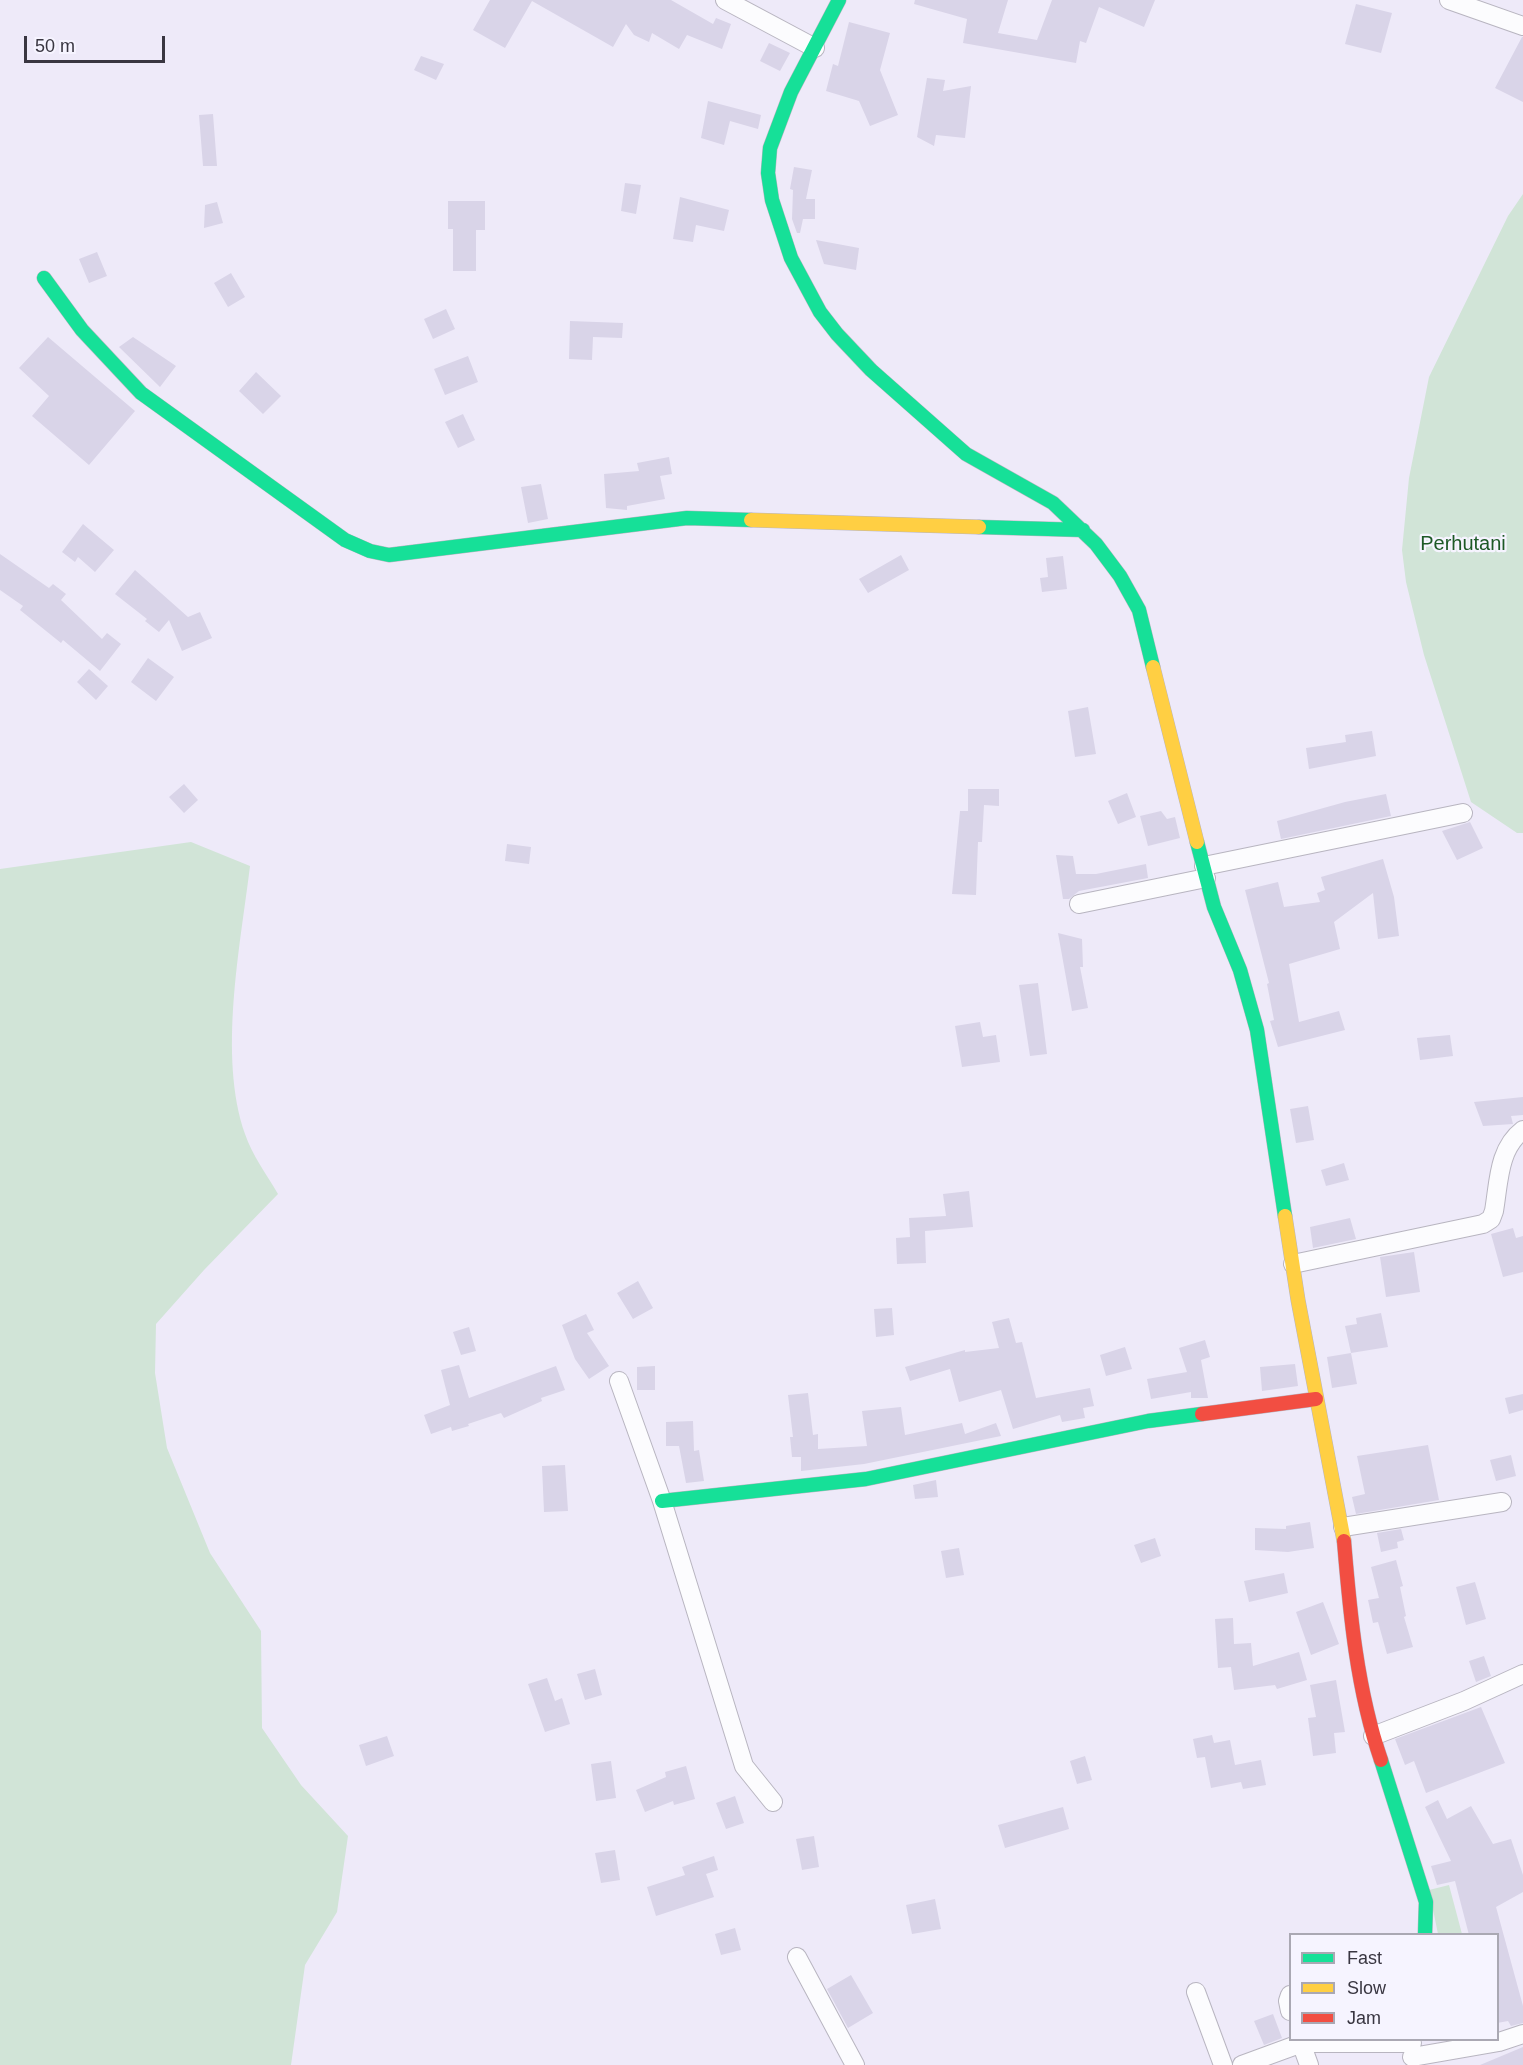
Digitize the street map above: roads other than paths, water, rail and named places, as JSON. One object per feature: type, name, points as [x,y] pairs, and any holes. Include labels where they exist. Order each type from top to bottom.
[{"type":"street","points":[[725,0],[815,48]]},
{"type":"street","points":[[838,0],[783,112],[770,149],[768,177],[783,242],[823,315],[852,352],[978,463],[1035,492],[1062,510],[1083,530],[1125,582],[1139,610],[1214,907],[1240,970],[1257,1030],[1316,1398],[1343,1527],[1351,1621],[1373,1736],[1404,1826],[1426,1902],[1425,1933]]},
{"type":"street","points":[[1449,0],[1523,26]]},
{"type":"street","points":[[44,278],[82,330],[141,393],[345,540],[370,551],[389,555],[687,518],[1083,530]]},
{"type":"street","points":[[1079,904],[1205,872],[1463,813]]},
{"type":"street","points":[[1293,1264],[1483,1224],[1491,1219],[1494,1211],[1508,1143],[1523,1130]]},
{"type":"street","points":[[619,1381],[662,1501],[744,1766],[773,1802]]},
{"type":"street","points":[[662,1501],[866,1479],[1148,1421],[1316,1398]]},
{"type":"street","points":[[1343,1527],[1502,1502]]},
{"type":"street","points":[[1373,1736],[1464,1701],[1523,1674]]},
{"type":"street","points":[[797,1957],[855,2065]]},
{"type":"street","points":[[1196,1992],[1223,2065]]},
{"type":"street","points":[[1242,2065],[1301,2041],[1412,2051],[1499,2042],[1523,2034]]},
{"type":"street","points":[[1301,2041],[1310,2065]]},
{"type":"park label","name":"Perhutani","points":[[1463,544]]}]
